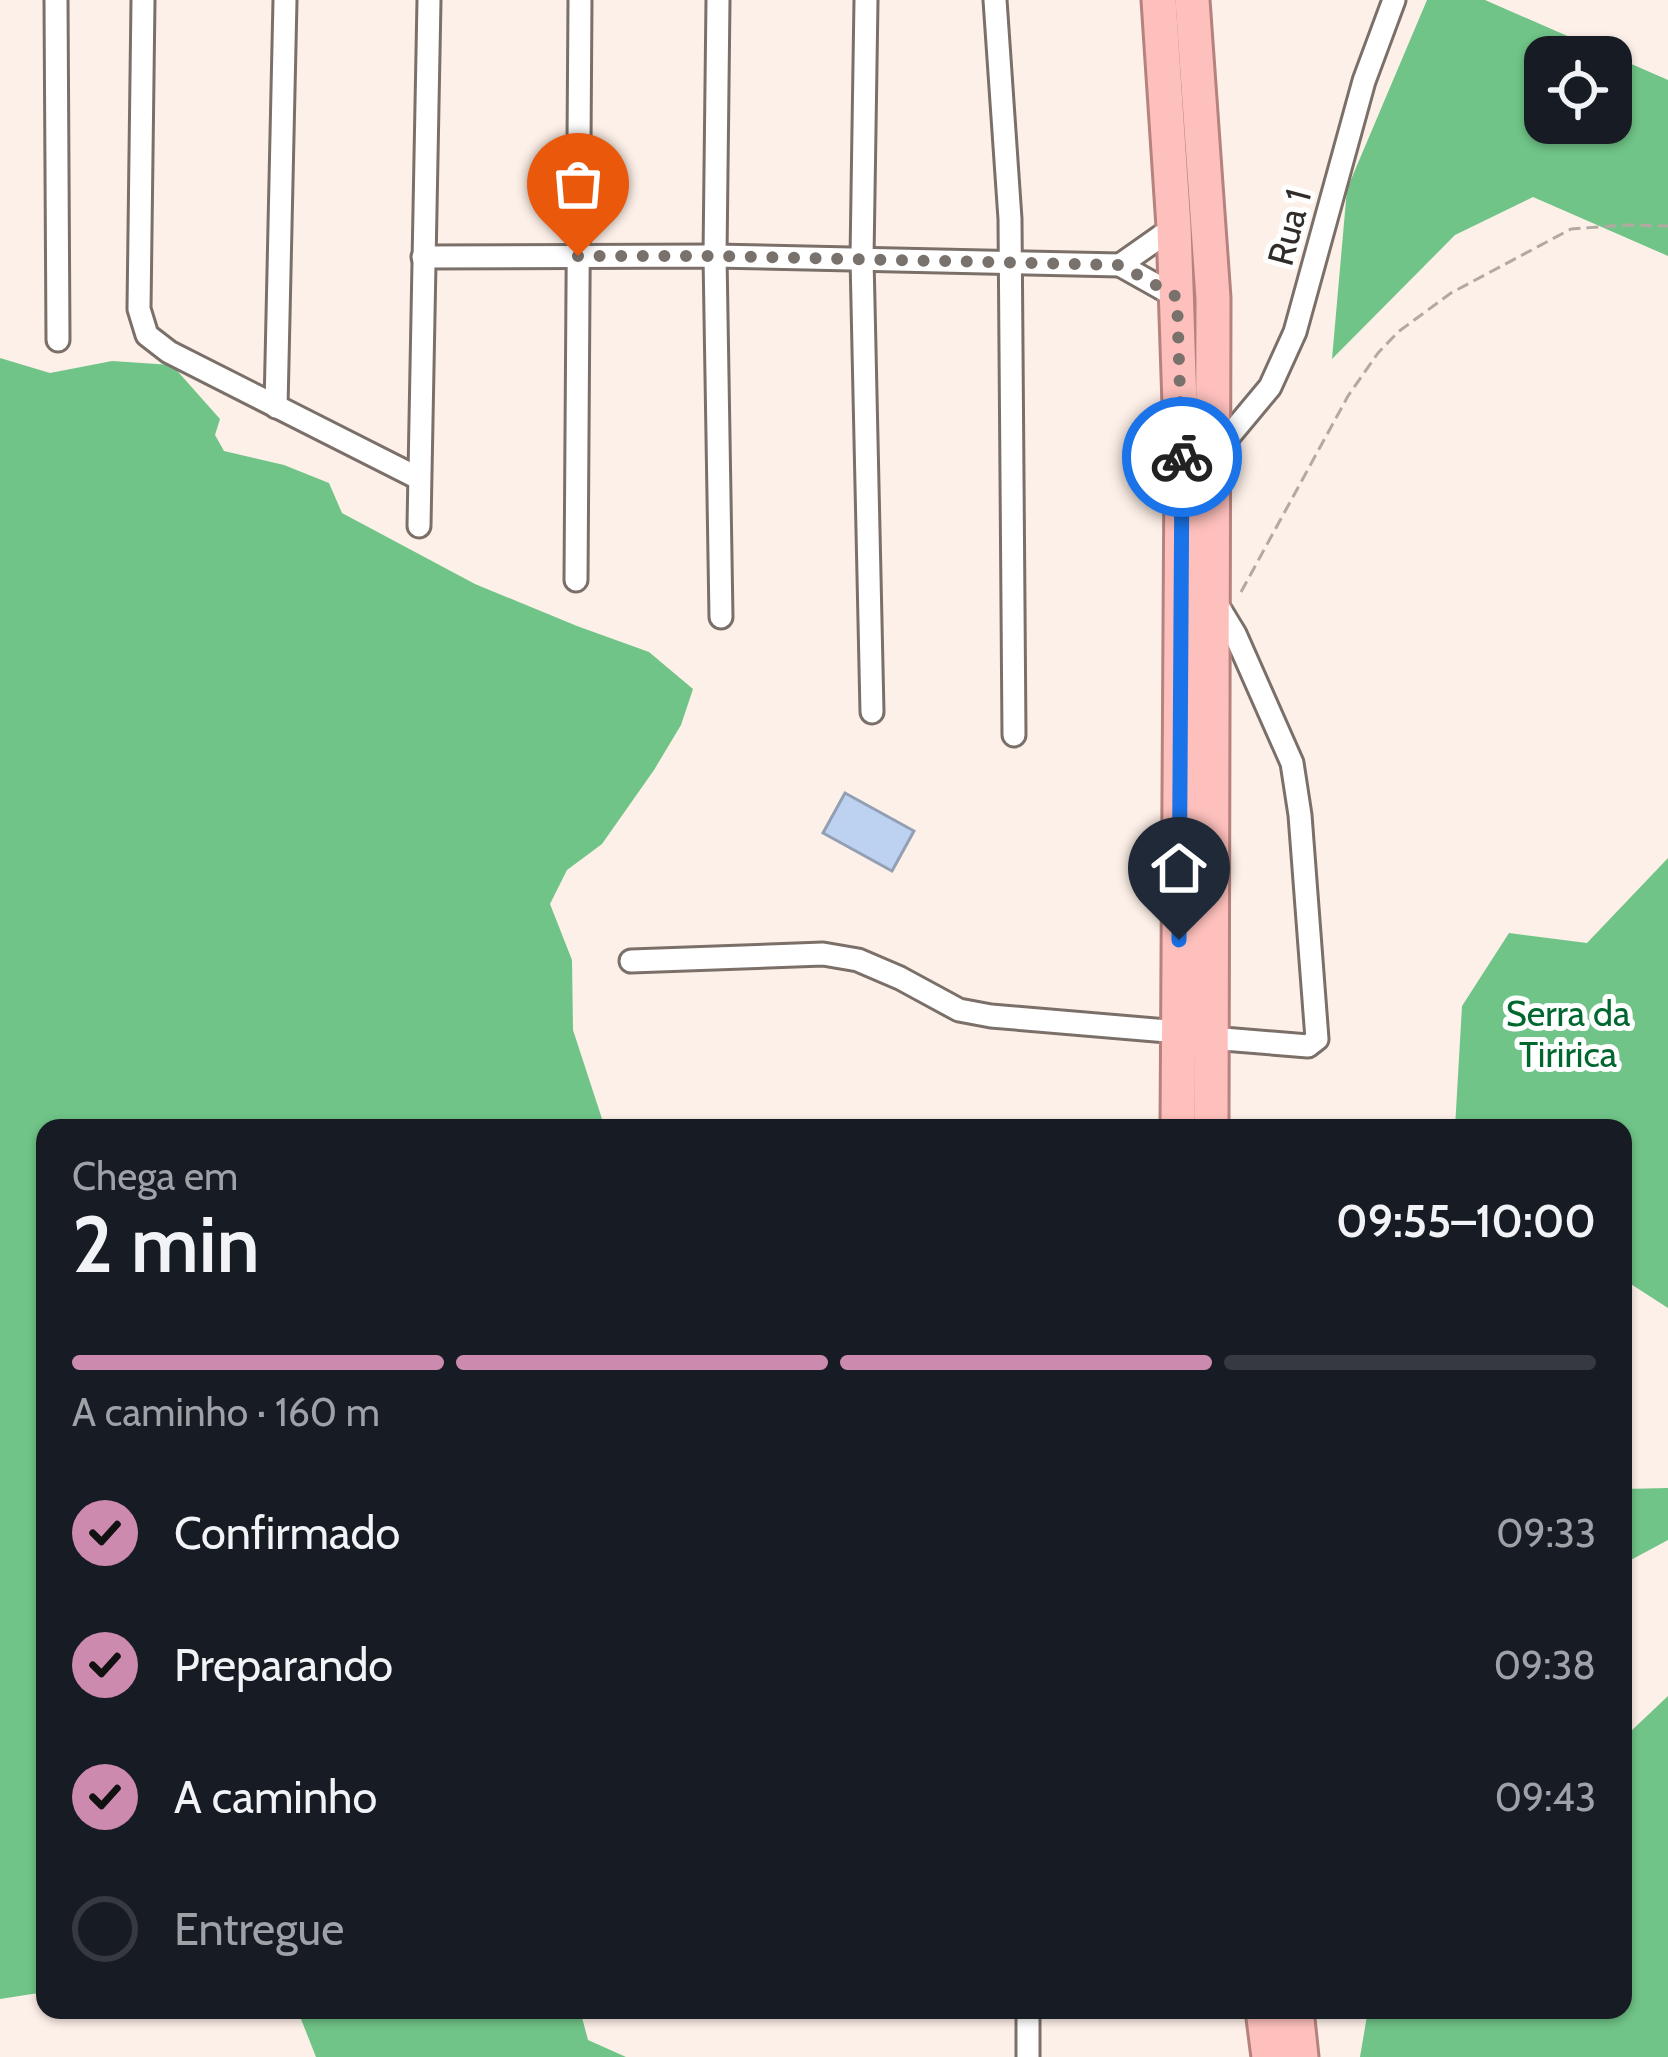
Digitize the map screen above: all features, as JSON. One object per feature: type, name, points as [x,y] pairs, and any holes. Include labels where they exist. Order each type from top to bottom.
[{"type":"highway","points":[[1159,0],[1177,297],[1195,1035],[1209,1119]]},
{"type":"highway","points":[[1180,1119],[1195,1035],[1221,610],[1213,298],[1192,0]]},
{"type":"highway","points":[[1264,2019],[1269,2057]]},
{"type":"highway","points":[[1297,2019],[1301,2057]]},
{"type":"street","points":[[56,0],[58,340]]},
{"type":"street","points":[[142,0],[139,309],[147,334],[169,352],[418,478]]},
{"type":"street","points":[[276,407],[285,0]]},
{"type":"street","points":[[418,526],[429,0]]},
{"type":"street","points":[[576,580],[580,0]]},
{"type":"street","points":[[718,0],[715,256],[721,617]]},
{"type":"street","points":[[866,0],[862,258],[872,712]]},
{"type":"street","points":[[995,0],[1009,176],[1015,735]]},
{"type":"street","name":"Rua 1","points":[[1215,453],[1270,388],[1295,332],[1364,81],[1394,0]]},
{"type":"street","points":[[1120,265],[1174,227]]},
{"type":"street","points":[[423,257],[715,256],[1120,265],[1177,297]]},
{"type":"street","points":[[631,961],[823,954],[859,960],[959,1010],[1308,1046],[1317,1040],[1292,763],[1221,610]]},
{"type":"street","points":[[1213,688],[1248,662]]},
{"type":"street","points":[[1028,2019],[1028,2057]]},
{"type":"path","points":[[1221,610],[1248,577],[1348,396],[1398,332],[1451,293],[1571,229],[1668,226]]},
{"type":"green space","points":[[1427,0],[1485,0],[1567,36],[1524,36],[1524,144],[1632,144],[1632,64],[1668,80],[1668,256],[1533,197],[1455,235],[1332,359],[1347,189]]},
{"type":"green space","points":[[0,358],[50,373],[112,361],[172,365],[220,419],[215,435],[224,451],[284,465],[329,483],[342,513],[475,584],[649,652],[693,689],[681,725],[654,770],[602,844],[567,870],[550,904],[572,960],[573,1030],[602,1119],[36,1119],[36,1993],[0,1999]]},
{"type":"green space","name":"Serra da Tiririca","points":[[1668,858],[1668,1308],[1632,1285],[1632,1119],[1456,1119],[1462,1006],[1509,933],[1587,943]]},
{"type":"green space","points":[[1668,1488],[1668,1540],[1632,1559],[1632,1489]]},
{"type":"green space","points":[[1668,1696],[1668,2057],[1360,2057],[1366,2019],[1632,2019],[1632,1730]]},
{"type":"green space","points":[[301,2019],[582,2019],[588,2040],[626,2057],[316,2057]]},
{"type":"water","points":[[845,793],[914,831],[892,871],[823,833]]},
{"type":"way so far","points":[[578,256],[1120,265],[1177,297],[1182,457]]},
{"type":"route","points":[[1179,940],[1182,457]]}]
